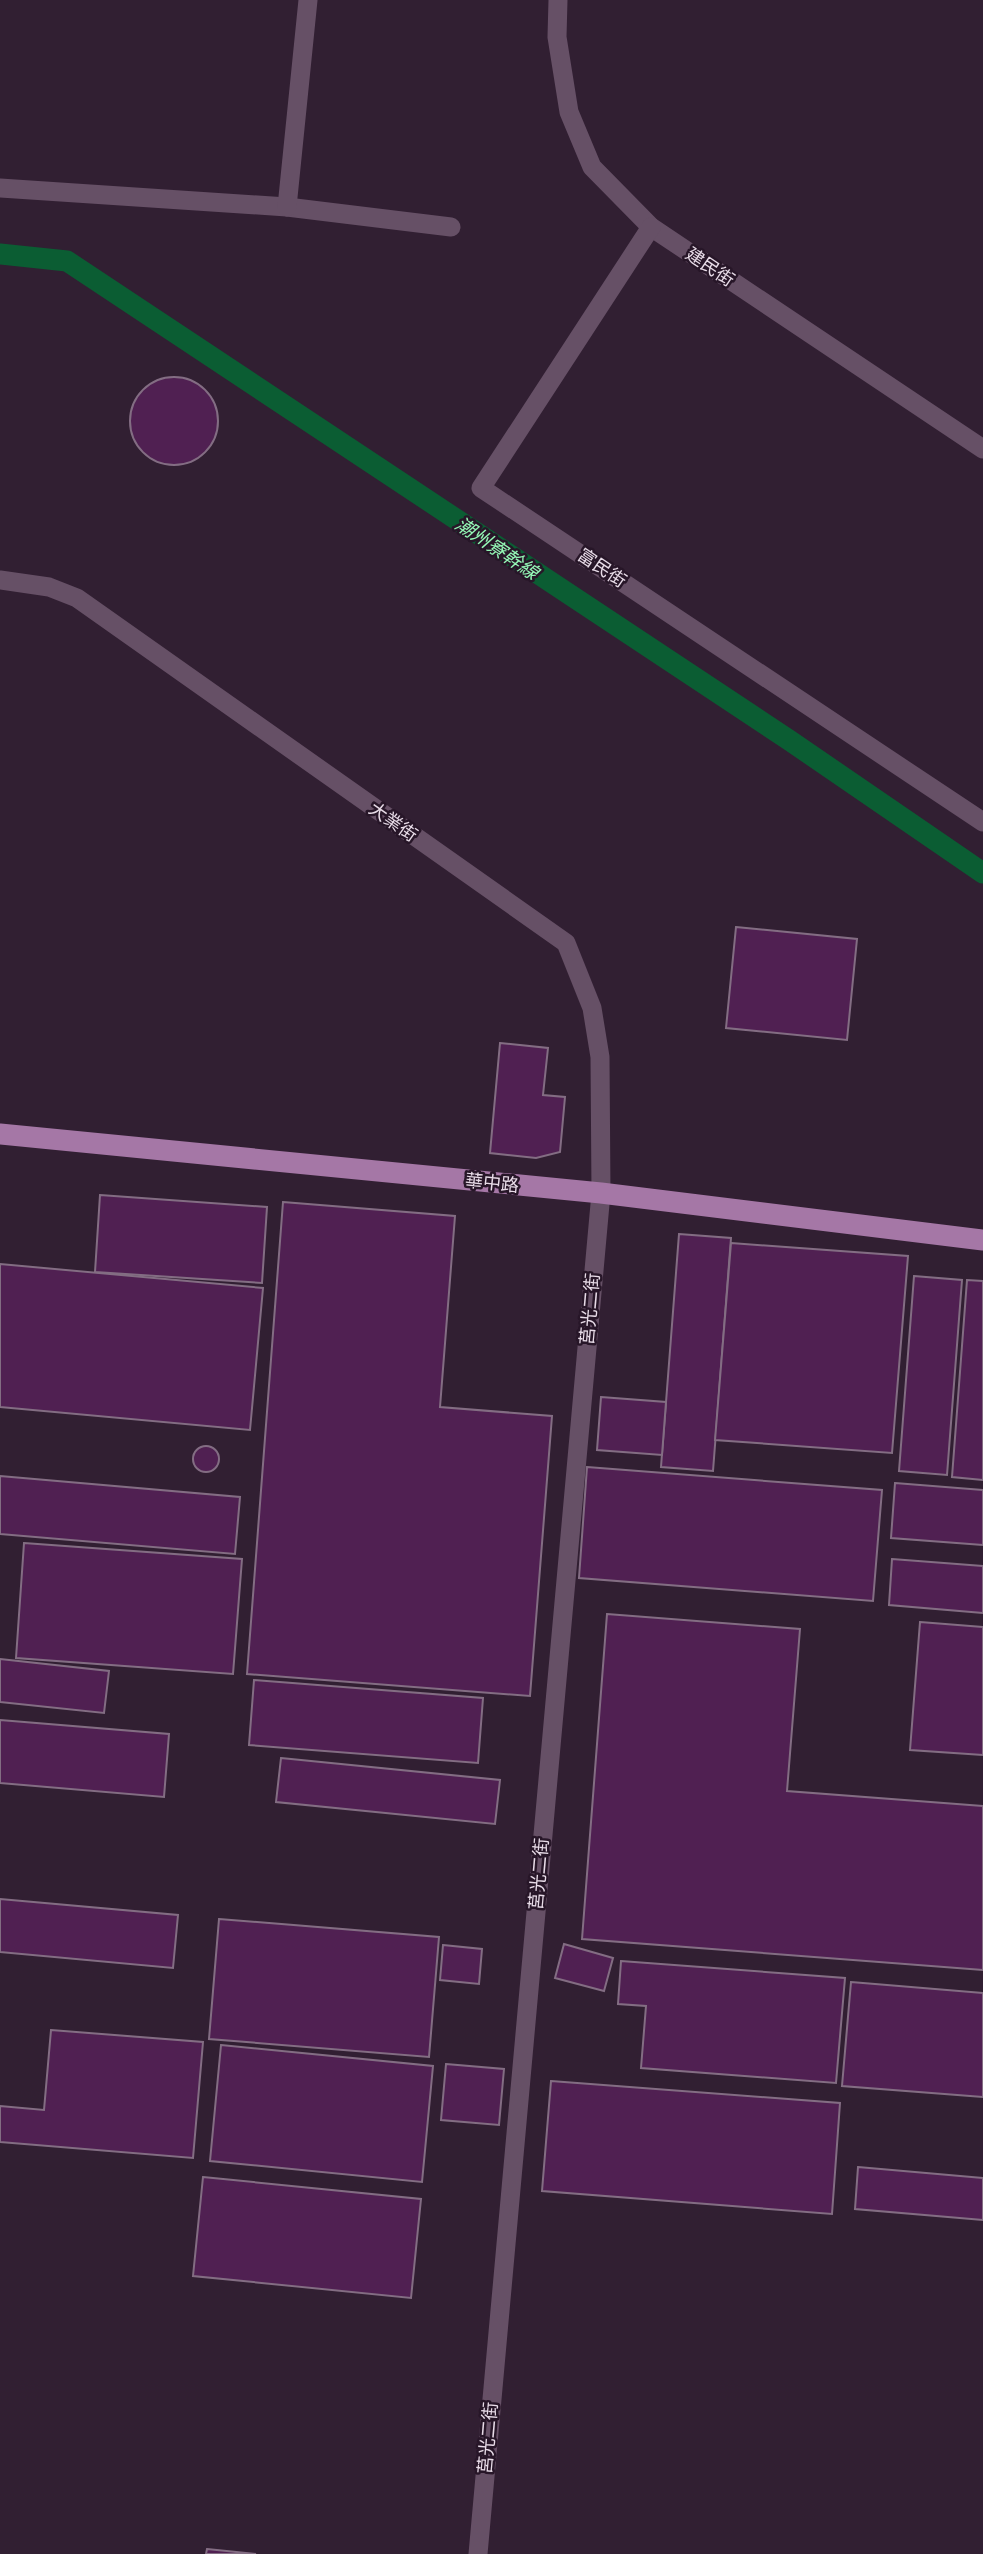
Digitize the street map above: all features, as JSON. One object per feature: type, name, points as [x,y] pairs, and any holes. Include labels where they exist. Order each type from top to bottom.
[{"type":"main road","name":"華中路","points":[[0,1134],[601,1194],[983,1240]]},
{"type":"street","points":[[287,207],[308,0]]},
{"type":"street","name":"建民街","points":[[558,0],[557,37],[569,111],[592,167],[651,227],[983,449]]},
{"type":"street","points":[[0,188],[287,207],[450,228]]},
{"type":"street","name":"富民街","points":[[651,227],[481,488],[983,822]]},
{"type":"street","name":"大業街","points":[[0,580],[50,587],[77,598],[566,943],[592,1008],[600,1057],[601,1194]]},
{"type":"street","name":"莒光二街","points":[[478,2554],[601,1194]]},
{"type":"building","points":[[174,377],[191,380],[205,390],[215,404],[218,421],[215,438],[205,452],[191,462],[174,465],[157,462],[143,452],[133,438],[130,421],[133,404],[143,390],[157,380]]},
{"type":"building","points":[[736,927],[857,939],[847,1040],[726,1028]]},
{"type":"building","points":[[500,1043],[548,1048],[543,1095],[565,1097],[560,1152],[536,1158],[490,1153]]},
{"type":"building","points":[[100,1195],[267,1207],[262,1283],[95,1272]]},
{"type":"building","points":[[283,1202],[455,1216],[440,1407],[552,1416],[530,1696],[247,1674]]},
{"type":"building","points":[[679,1234],[731,1238],[713,1471],[661,1467]]},
{"type":"building","points":[[731,1243],[908,1256],[892,1453],[715,1440]]},
{"type":"building","points":[[0,1264],[263,1288],[250,1430],[0,1407]]},
{"type":"building","points":[[914,1276],[962,1280],[947,1475],[899,1471]]},
{"type":"building","points":[[967,1280],[983,1281],[983,1480],[952,1477]]},
{"type":"building","points":[[601,1397],[666,1402],[662,1455],[597,1450]]},
{"type":"building","points":[[206,1446],[216,1449],[219,1459],[216,1469],[206,1472],[196,1469],[193,1459],[196,1449]]},
{"type":"building","points":[[587,1467],[882,1490],[873,1601],[579,1578]]},
{"type":"building","points":[[0,1476],[240,1497],[235,1554],[0,1534]]},
{"type":"building","points":[[895,1483],[983,1490],[983,1545],[891,1538]]},
{"type":"building","points":[[24,1543],[242,1559],[233,1674],[16,1658]]},
{"type":"building","points":[[892,1559],[983,1566],[983,1613],[889,1605]]},
{"type":"building","points":[[607,1614],[800,1629],[787,1791],[983,1806],[983,1970],[582,1939]]},
{"type":"building","points":[[920,1622],[983,1627],[983,1755],[910,1750]]},
{"type":"building","points":[[0,1659],[109,1671],[104,1713],[0,1702]]},
{"type":"building","points":[[254,1680],[483,1698],[478,1763],[249,1745]]},
{"type":"building","points":[[0,1720],[169,1734],[164,1797],[0,1783]]},
{"type":"building","points":[[281,1758],[500,1780],[495,1824],[276,1802]]},
{"type":"building","points":[[0,1899],[178,1915],[173,1968],[0,1952]]},
{"type":"building","points":[[219,1919],[439,1937],[429,2057],[209,2039]]},
{"type":"building","points":[[564,1944],[613,1958],[604,1991],[555,1978]]},
{"type":"building","points":[[443,1945],[482,1949],[479,1984],[440,1980]]},
{"type":"building","points":[[621,1961],[845,1978],[836,2083],[641,2068],[646,2006],[618,2004]]},
{"type":"building","points":[[851,1982],[983,1993],[983,2097],[842,2086]]},
{"type":"building","points":[[51,2030],[203,2042],[193,2158],[0,2142],[0,2106],[44,2110]]},
{"type":"building","points":[[221,2045],[433,2066],[422,2182],[210,2161]]},
{"type":"building","points":[[446,2064],[504,2069],[499,2125],[441,2120]]},
{"type":"building","points":[[551,2081],[840,2103],[832,2214],[542,2191]]},
{"type":"building","points":[[858,2167],[983,2178],[983,2220],[855,2209]]},
{"type":"building","points":[[203,2177],[421,2199],[411,2298],[193,2276]]},
{"type":"building","points":[[207,2549],[256,2554],[206,2554]]},
{"type":"waterway","name":"潮州寮幹線","points":[[0,254],[67,261],[789,740],[983,873]]}]
